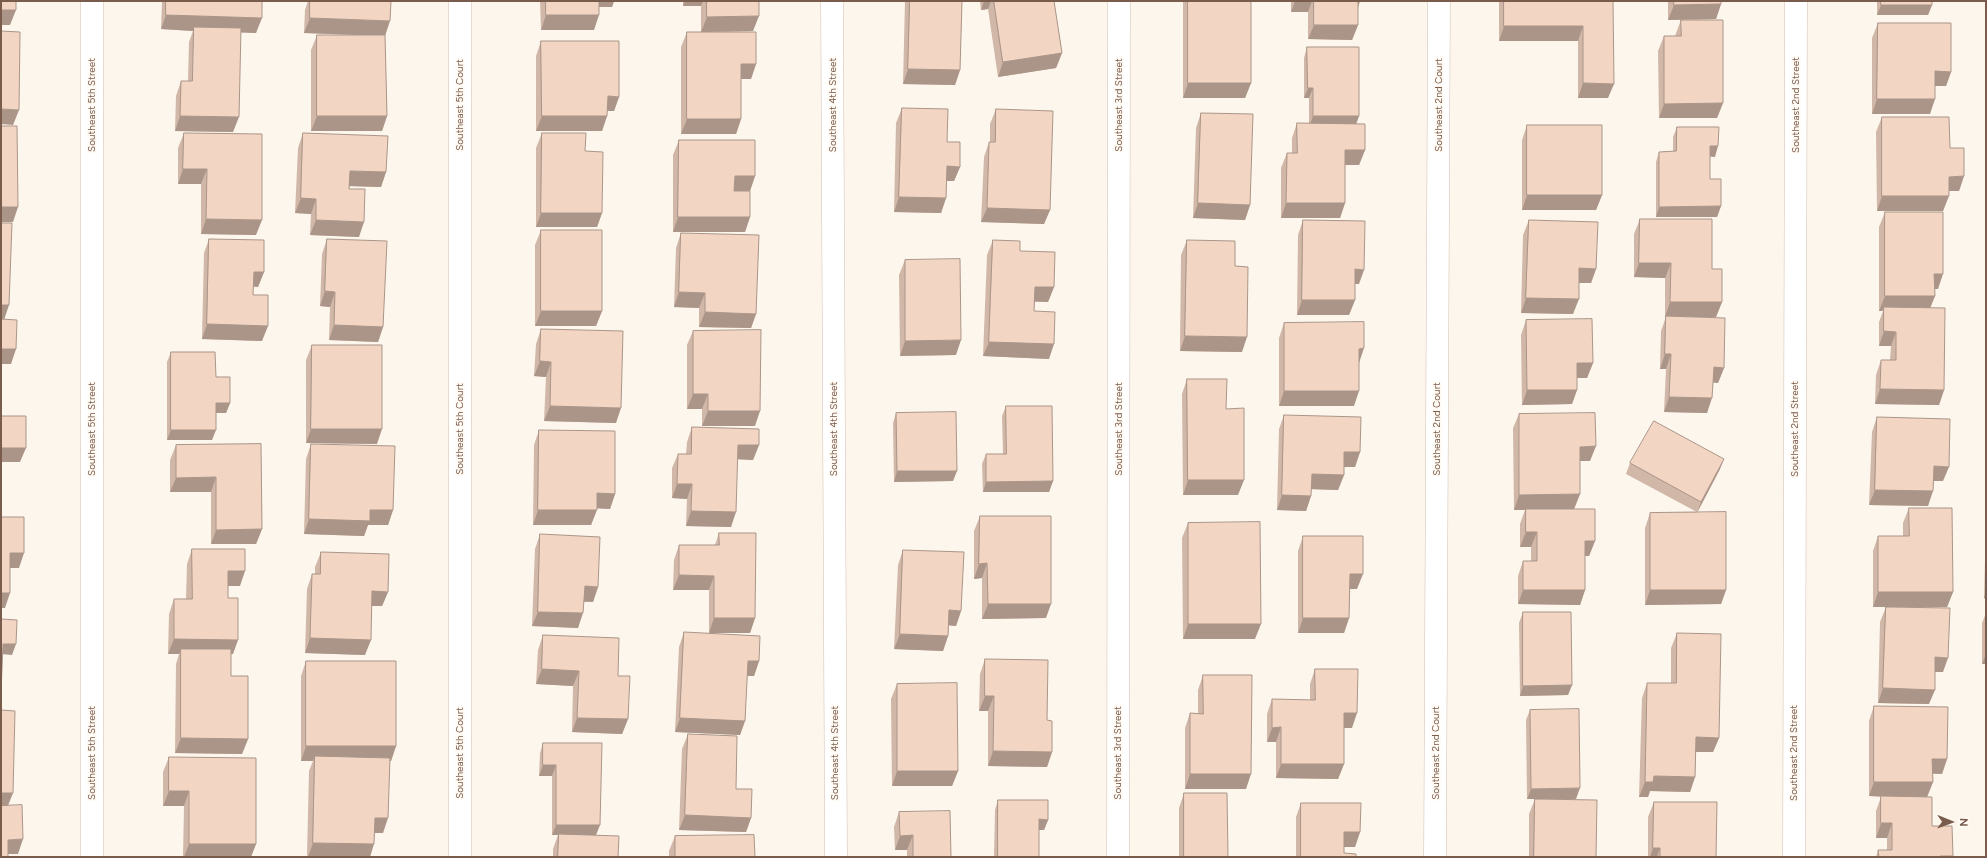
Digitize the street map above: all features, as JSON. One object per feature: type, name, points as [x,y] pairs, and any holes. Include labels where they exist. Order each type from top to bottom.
[{"type":"street","name":"Southeast 5th Street","points":[[92,1],[92,857]]},
{"type":"street","name":"Southeast 5th Court","points":[[460,1],[460,857]]},
{"type":"street","name":"Southeast 4th Street","points":[[832,1],[836,857]]},
{"type":"street","name":"Southeast 3rd Street","points":[[1118,857],[1119,1]]},
{"type":"street","name":"Southeast 2nd Court","points":[[1435,857],[1439,1]]},
{"type":"street","name":"Southeast 2nd Street","points":[[1794,857],[1796,1]]},
{"type":"building","points":[[1,1],[16,1],[16,10],[1,10]]},
{"type":"building","points":[[166,1],[262,1],[262,18],[166,15]]},
{"type":"building","points":[[310,1],[391,1],[390,21],[310,18]]},
{"type":"building","points":[[546,1],[599,1],[599,15],[546,15]]},
{"type":"building","points":[[707,1],[759,1],[759,16],[707,17]]},
{"type":"building","points":[[910,1],[962,1],[960,70],[908,69]]},
{"type":"building","points":[[994,1],[1054,1],[1062,53],[1003,62]]},
{"type":"building","points":[[1188,1],[1251,1],[1251,83],[1188,83]]},
{"type":"building","points":[[1314,1],[1358,1],[1358,25],[1314,25]]},
{"type":"building","points":[[1504,1],[1613,1],[1614,84],[1583,83],[1583,26],[1504,26]]},
{"type":"building","points":[[1674,1],[1721,1],[1721,4],[1674,5]]},
{"type":"building","points":[[1881,1],[1932,1],[1932,5],[1881,5]]},
{"type":"building","points":[[1681,20],[1723,20],[1723,103],[1664,104],[1664,36],[1681,36]]},
{"type":"building","points":[[1878,23],[1951,23],[1951,72],[1935,71],[1935,99],[1877,99]]},
{"type":"building","points":[[194,27],[241,28],[239,117],[180,116],[181,81],[192,81]]},
{"type":"building","points":[[1,31],[20,32],[19,110],[1,109]]},
{"type":"building","points":[[687,32],[756,32],[756,64],[741,64],[741,119],[687,119]]},
{"type":"building","points":[[317,35],[385,35],[387,116],[317,116]]},
{"type":"building","points":[[541,41],[619,41],[619,97],[608,96],[607,116],[542,116]]},
{"type":"building","points":[[1307,47],[1359,47],[1359,116],[1313,116],[1313,88],[1308,88]]},
{"type":"building","points":[[902,108],[948,109],[947,142],[960,142],[960,167],[947,166],[946,198],[899,197]]},
{"type":"building","points":[[996,109],[1053,111],[1050,210],[987,208],[989,142],[995,142]]},
{"type":"building","points":[[1201,113],[1253,114],[1250,205],[1198,203]]},
{"type":"building","points":[[1882,117],[1949,117],[1950,148],[1964,148],[1964,176],[1949,177],[1949,196],[1882,196]]},
{"type":"building","points":[[1297,123],[1365,124],[1365,150],[1345,150],[1345,203],[1286,203],[1287,153],[1297,153]]},
{"type":"building","points":[[1527,125],[1602,125],[1602,195],[1527,195]]},
{"type":"building","points":[[1,126],[17,126],[18,207],[1,207]]},
{"type":"building","points":[[1677,127],[1719,127],[1718,146],[1710,146],[1710,179],[1721,179],[1721,206],[1659,207],[1659,152],[1676,151]]},
{"type":"building","points":[[184,133],[262,134],[262,220],[206,219],[207,169],[183,169]]},
{"type":"building","points":[[303,133],[388,136],[386,172],[350,171],[349,189],[365,189],[364,222],[316,220],[316,199],[301,198]]},
{"type":"building","points":[[542,133],[586,133],[585,151],[603,152],[602,213],[541,213]]},
{"type":"building","points":[[679,140],[755,140],[755,176],[735,176],[734,191],[750,191],[750,217],[678,217]]},
{"type":"building","points":[[1885,212],[1943,212],[1943,274],[1934,274],[1935,296],[1885,296]]},
{"type":"building","points":[[1640,219],[1712,219],[1712,269],[1722,269],[1722,302],[1670,302],[1671,263],[1639,263]]},
{"type":"building","points":[[1303,220],[1365,221],[1364,270],[1355,269],[1355,300],[1302,300]]},
{"type":"building","points":[[1529,220],[1598,222],[1596,269],[1579,268],[1579,299],[1526,298]]},
{"type":"building","points":[[1,223],[12,223],[9,305],[1,305]]},
{"type":"building","points":[[541,230],[602,230],[602,311],[541,311]]},
{"type":"building","points":[[681,233],[759,235],[756,314],[705,312],[705,293],[679,292]]},
{"type":"building","points":[[209,239],[264,240],[264,272],[254,272],[253,295],[268,295],[268,326],[207,324]]},
{"type":"building","points":[[327,239],[387,241],[383,327],[334,325],[335,292],[325,291]]},
{"type":"building","points":[[993,240],[1020,241],[1020,251],[1055,252],[1054,287],[1035,287],[1034,311],[1055,312],[1054,344],[989,342]]},
{"type":"building","points":[[1187,240],[1235,241],[1235,266],[1248,267],[1247,337],[1185,336]]},
{"type":"building","points":[[960,259],[961,340],[905,341],[905,260]]},
{"type":"building","points":[[1884,307],[1945,308],[1944,390],[1880,389],[1881,360],[1896,360],[1896,332],[1884,331]]},
{"type":"building","points":[[1666,316],[1725,318],[1724,368],[1714,367],[1712,398],[1669,397],[1671,354],[1665,354]]},
{"type":"building","points":[[1,319],[17,320],[16,349],[1,349]]},
{"type":"building","points":[[1592,319],[1593,363],[1577,363],[1577,390],[1527,390],[1526,320]]},
{"type":"building","points":[[1364,322],[1364,348],[1359,349],[1359,391],[1284,391],[1284,323]]},
{"type":"building","points":[[541,329],[623,331],[621,408],[550,406],[551,362],[540,361]]},
{"type":"building","points":[[761,330],[760,411],[708,411],[708,394],[693,394],[693,331]]},
{"type":"building","points":[[312,345],[382,345],[382,429],[311,429]]},
{"type":"building","points":[[171,352],[215,352],[216,377],[230,377],[230,403],[216,403],[216,430],[171,430]]},
{"type":"building","points":[[1187,379],[1227,379],[1226,409],[1244,408],[1244,480],[1188,480]]},
{"type":"building","points":[[1006,406],[1052,406],[1053,481],[986,482],[986,454],[1006,454]]},
{"type":"building","points":[[956,412],[957,471],[897,471],[896,413]]},
{"type":"building","points":[[1595,413],[1596,446],[1580,447],[1580,494],[1519,495],[1519,414]]},
{"type":"building","points":[[1284,415],[1361,417],[1360,452],[1344,452],[1344,475],[1312,474],[1311,496],[1282,495]]},
{"type":"building","points":[[1,416],[26,416],[26,448],[1,448]]},
{"type":"building","points":[[1877,417],[1950,419],[1949,467],[1934,466],[1933,491],[1875,490]]},
{"type":"building","points":[[1654,421],[1724,459],[1701,502],[1630,463]]},
{"type":"building","points":[[692,427],[759,429],[759,445],[738,445],[736,512],[691,511],[692,484],[677,484],[678,454],[691,454]]},
{"type":"building","points":[[539,430],[615,431],[615,494],[597,493],[597,510],[538,510]]},
{"type":"building","points":[[261,444],[262,529],[216,530],[216,477],[176,478],[176,445]]},
{"type":"building","points":[[311,444],[395,446],[393,510],[370,510],[370,521],[309,519]]},
{"type":"building","points":[[1909,508],[1952,508],[1953,592],[1878,592],[1878,536],[1909,536]]},
{"type":"building","points":[[1526,509],[1595,509],[1595,541],[1585,541],[1585,590],[1523,590],[1523,561],[1537,561],[1537,532],[1526,532]]},
{"type":"building","points":[[1726,512],[1726,590],[1650,590],[1650,513]]},
{"type":"building","points":[[980,516],[1051,516],[1051,604],[988,604],[987,563],[979,564]]},
{"type":"building","points":[[1,517],[24,517],[24,553],[10,553],[10,593],[1,593]]},
{"type":"building","points":[[1260,522],[1261,624],[1188,624],[1188,523]]},
{"type":"building","points":[[719,533],[756,533],[755,618],[714,618],[714,576],[679,575],[679,545],[719,545]]},
{"type":"building","points":[[540,534],[600,537],[598,587],[585,586],[583,613],[538,612]]},
{"type":"building","points":[[1303,536],[1363,536],[1363,574],[1350,574],[1349,618],[1303,618]]},
{"type":"building","points":[[192,549],[245,549],[245,571],[228,571],[228,598],[238,598],[238,640],[174,639],[174,599],[192,599]]},
{"type":"building","points":[[903,550],[964,552],[961,611],[949,610],[948,636],[900,634]]},
{"type":"building","points":[[321,552],[389,554],[388,592],[372,591],[371,640],[310,638],[312,574],[320,574]]},
{"type":"building","points":[[1886,607],[1950,608],[1948,658],[1935,657],[1935,690],[1883,688]]},
{"type":"building","points":[[1523,612],[1571,612],[1572,685],[1523,686]]},
{"type":"building","points":[[1,619],[17,620],[16,644],[3,644],[1,693]]},
{"type":"building","points":[[684,632],[760,636],[759,661],[748,661],[745,721],[680,718]]},
{"type":"building","points":[[1677,633],[1721,634],[1719,738],[1696,737],[1695,777],[1654,776],[1653,782],[1645,782],[1647,683],[1676,683]]},
{"type":"building","points":[[543,635],[619,638],[618,676],[630,676],[628,719],[577,718],[579,671],[542,669]]},
{"type":"building","points":[[181,649],[231,649],[231,676],[248,676],[248,739],[181,738]]},
{"type":"building","points":[[985,659],[1048,660],[1047,720],[1052,721],[1052,752],[993,751],[994,696],[985,696]]},
{"type":"building","points":[[306,661],[396,661],[396,746],[306,746]]},
{"type":"building","points":[[1315,669],[1358,669],[1357,713],[1344,713],[1344,764],[1281,764],[1281,727],[1272,728],[1272,699],[1315,700]]},
{"type":"building","points":[[1203,675],[1252,675],[1251,774],[1190,774],[1190,713],[1203,714]]},
{"type":"building","points":[[957,683],[958,771],[897,771],[897,684]]},
{"type":"building","points":[[1874,706],[1948,707],[1947,759],[1932,759],[1933,782],[1874,782]]},
{"type":"building","points":[[1579,709],[1580,788],[1531,789],[1530,710]]},
{"type":"building","points":[[1,710],[15,711],[13,793],[1,793]]},
{"type":"building","points":[[688,734],[737,736],[736,789],[752,789],[751,818],[685,815]]},
{"type":"building","points":[[543,743],[602,743],[600,825],[556,825],[556,765],[543,765]]},
{"type":"building","points":[[315,756],[390,758],[388,818],[375,818],[374,844],[313,843]]},
{"type":"building","points":[[169,757],[256,758],[256,844],[189,844],[189,791],[169,791]]},
{"type":"building","points":[[1184,793],[1227,793],[1228,857],[1184,857]]},
{"type":"building","points":[[1881,796],[1932,797],[1932,826],[1952,826],[1953,856],[1879,857],[1878,850],[1892,850],[1892,823],[1881,823]]},
{"type":"building","points":[[1535,799],[1597,800],[1596,857],[1534,857]]},
{"type":"building","points":[[998,800],[1048,800],[1048,820],[1039,819],[1039,857],[998,857]]},
{"type":"building","points":[[1654,802],[1717,802],[1716,857],[1660,857],[1660,848],[1653,848]]},
{"type":"building","points":[[1301,803],[1361,803],[1360,832],[1344,832],[1344,853],[1356,854],[1356,857],[1301,857]]},
{"type":"building","points":[[22,805],[23,839],[8,840],[8,857],[1,857],[1,806]]},
{"type":"building","points":[[950,811],[951,857],[913,857],[913,835],[900,836],[899,812]]},
{"type":"building","points":[[559,834],[619,836],[618,857],[558,857]]},
{"type":"building","points":[[754,835],[755,857],[675,857],[675,836]]}]
